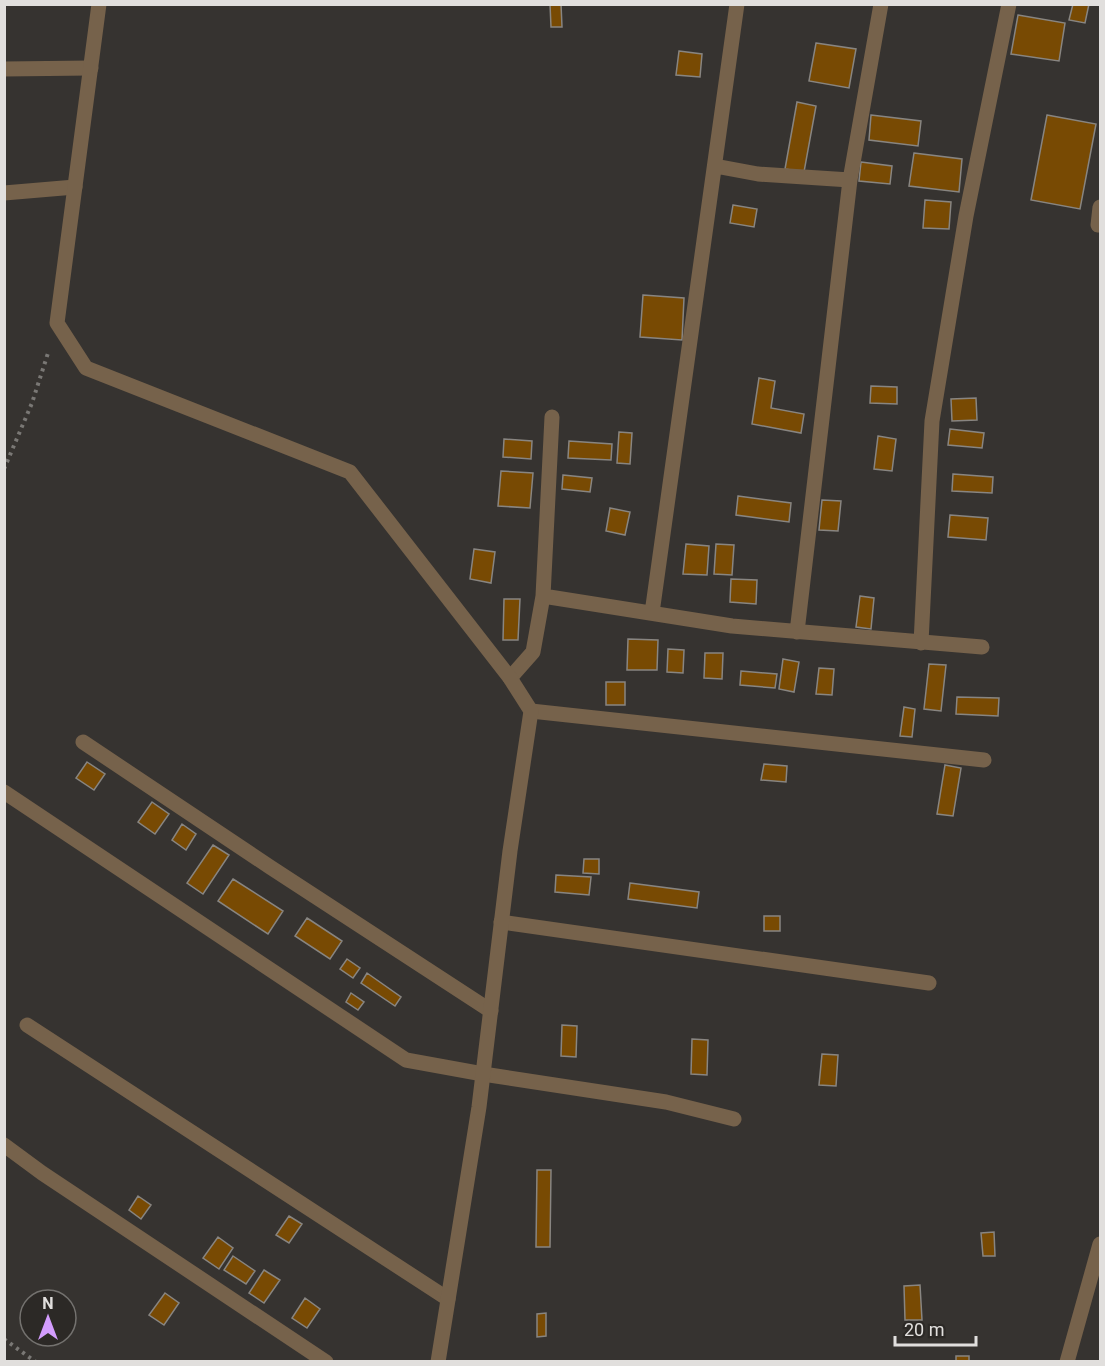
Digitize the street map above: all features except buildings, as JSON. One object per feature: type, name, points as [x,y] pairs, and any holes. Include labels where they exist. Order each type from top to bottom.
[{"type":"street","points":[[99,4],[57,323],[86,368],[350,472],[510,678],[531,711],[510,851],[479,1107],[438,1362]]},
{"type":"street","points":[[652,614],[737,4]]},
{"type":"street","points":[[797,632],[850,180],[881,4]]},
{"type":"street","points":[[921,643],[932,422],[966,216],[1009,4]]},
{"type":"street","points":[[4,69],[91,68]]},
{"type":"street","points":[[715,166],[758,174],[850,180]]},
{"type":"street","points":[[4,193],[75,187]]},
{"type":"street","points":[[1101,207],[1098,225],[1101,225]]},
{"type":"street","points":[[510,678],[533,652],[543,596],[552,417]]},
{"type":"street","points":[[543,596],[732,626],[982,647]]},
{"type":"street","points":[[531,711],[984,760]]},
{"type":"street","points":[[83,742],[491,1011]]},
{"type":"street","points":[[4,792],[406,1060],[666,1102],[734,1119]]},
{"type":"street","points":[[501,922],[929,983]]},
{"type":"street","points":[[27,1025],[448,1299]]},
{"type":"street","points":[[4,1145],[42,1173],[326,1362]]},
{"type":"street","points":[[1067,1362],[1101,1244]]},
{"type":"path","points":[[4,469],[32,403],[57,323]]},
{"type":"path","points":[[4,1339],[36,1362]]}]
